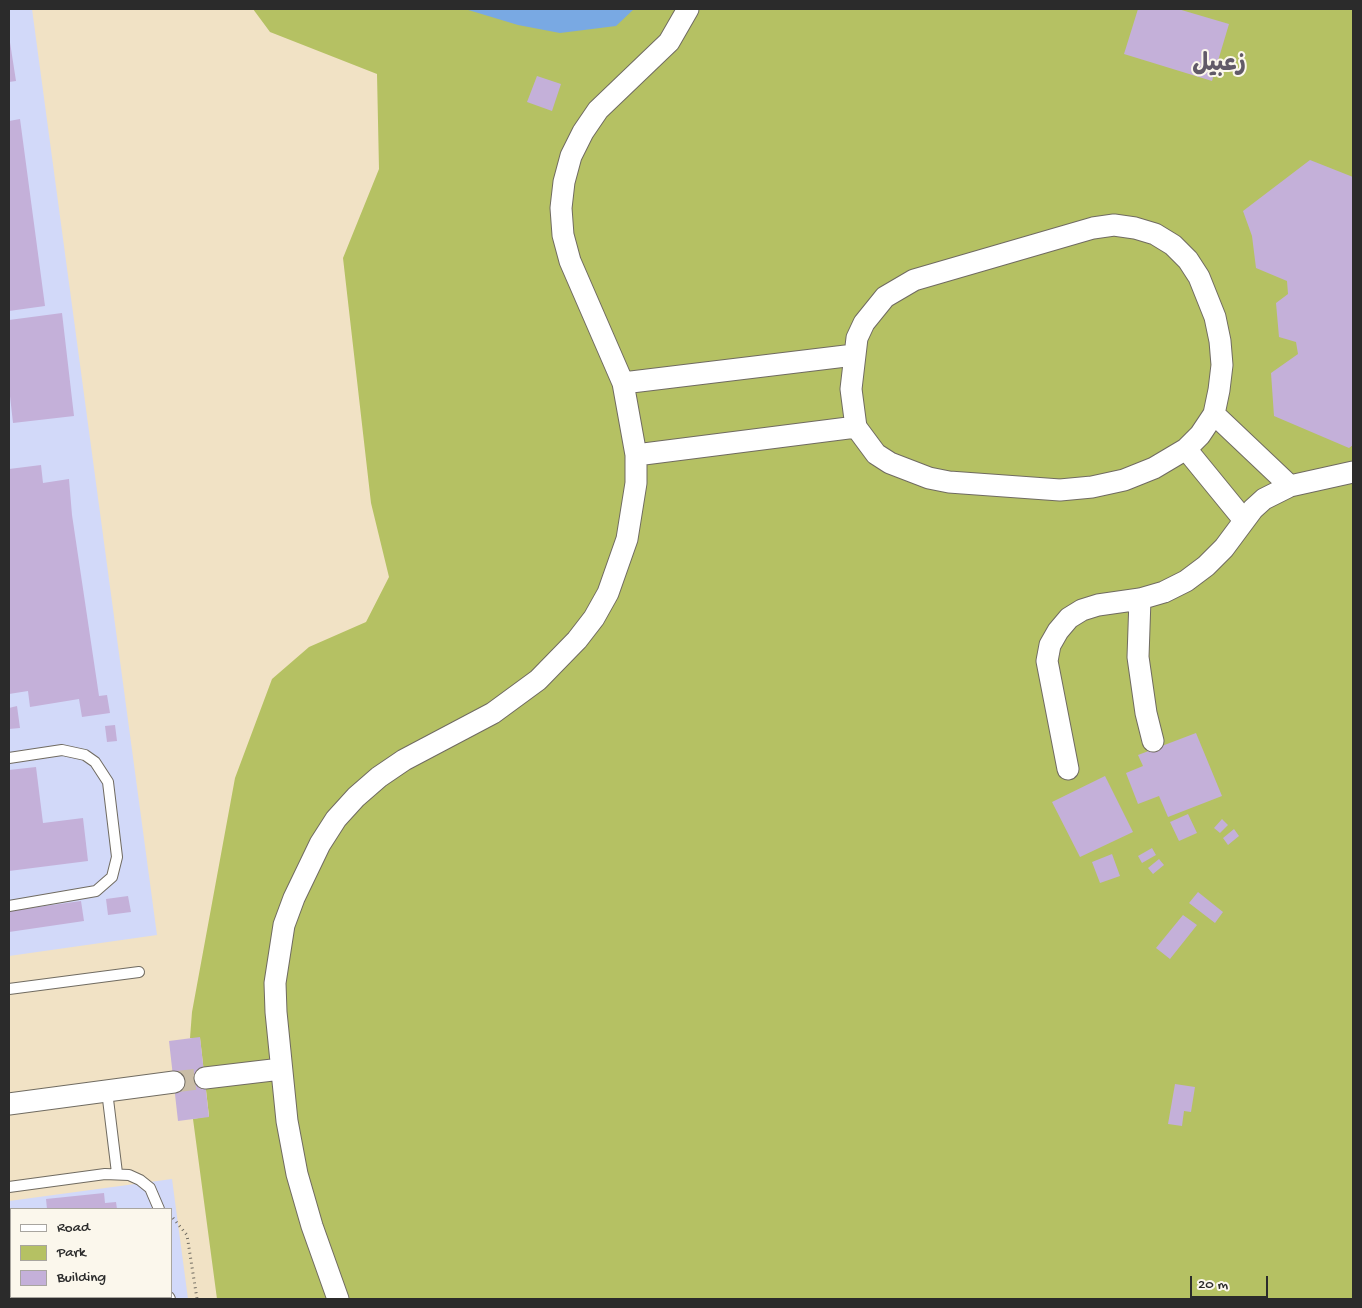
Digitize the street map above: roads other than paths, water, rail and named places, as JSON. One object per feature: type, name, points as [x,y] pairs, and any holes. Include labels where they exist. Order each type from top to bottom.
[{"type":"street","points":[[338,1299],[312,1226],[287,1122],[276,1012],[278,954],[294,898],[320,844],[336,819],[356,797],[379,777],[404,760],[493,713],[538,680],[577,640],[594,618],[618,566],[632,511],[636,455],[623,383],[570,261],[563,235],[561,208],[564,182],[571,156],[582,132],[593,118],[668,42],[682,23],[688,9]]},
{"type":"street","points":[[1114,225],[1135,228],[1155,234],[1173,245],[1188,260],[1206,294],[1215,317],[1221,349],[1219,390],[1214,414],[1200,435],[1186,450],[1154,468],[1124,480],[1084,488],[1060,490],[949,482],[909,472],[876,454],[856,427],[851,389],[854,355],[861,330],[873,309],[885,297],[906,284],[1093,228],[1114,225]]},
{"type":"street","points":[[623,383],[854,355]]},
{"type":"street","points":[[1214,414],[1290,486]]},
{"type":"street","points":[[636,455],[856,427]]},
{"type":"street","points":[[1186,450],[1244,520]]},
{"type":"street","points":[[1068,769],[1047,661],[1050,645],[1058,630],[1069,618],[1082,610],[1098,605],[1140,599],[1171,588],[1206,566],[1224,548],[1244,520],[1264,499],[1290,486],[1353,472]]},
{"type":"street","points":[[1140,599],[1138,657],[1152,740]]},
{"type":"street","points":[[205,1078],[281,1068]]},
{"type":"street","points":[[9,1104],[174,1082]]},
{"type":"lane","points":[[9,758],[62,750],[80,753],[95,762],[108,782],[117,857],[112,877],[96,892],[9,906]]},
{"type":"lane","points":[[9,989],[139,972]]},
{"type":"lane","points":[[107,1091],[117,1173]]},
{"type":"lane","points":[[9,1187],[117,1173],[129,1175],[140,1180],[150,1188],[158,1208]]},
{"type":"water","points":[[465,9],[634,9],[616,26],[560,33],[518,25]]},
{"type":"tunnel","points":[[174,1082],[205,1078]]},
{"type":"district","name":"زعبيل","points":[[1219,66]]}]
